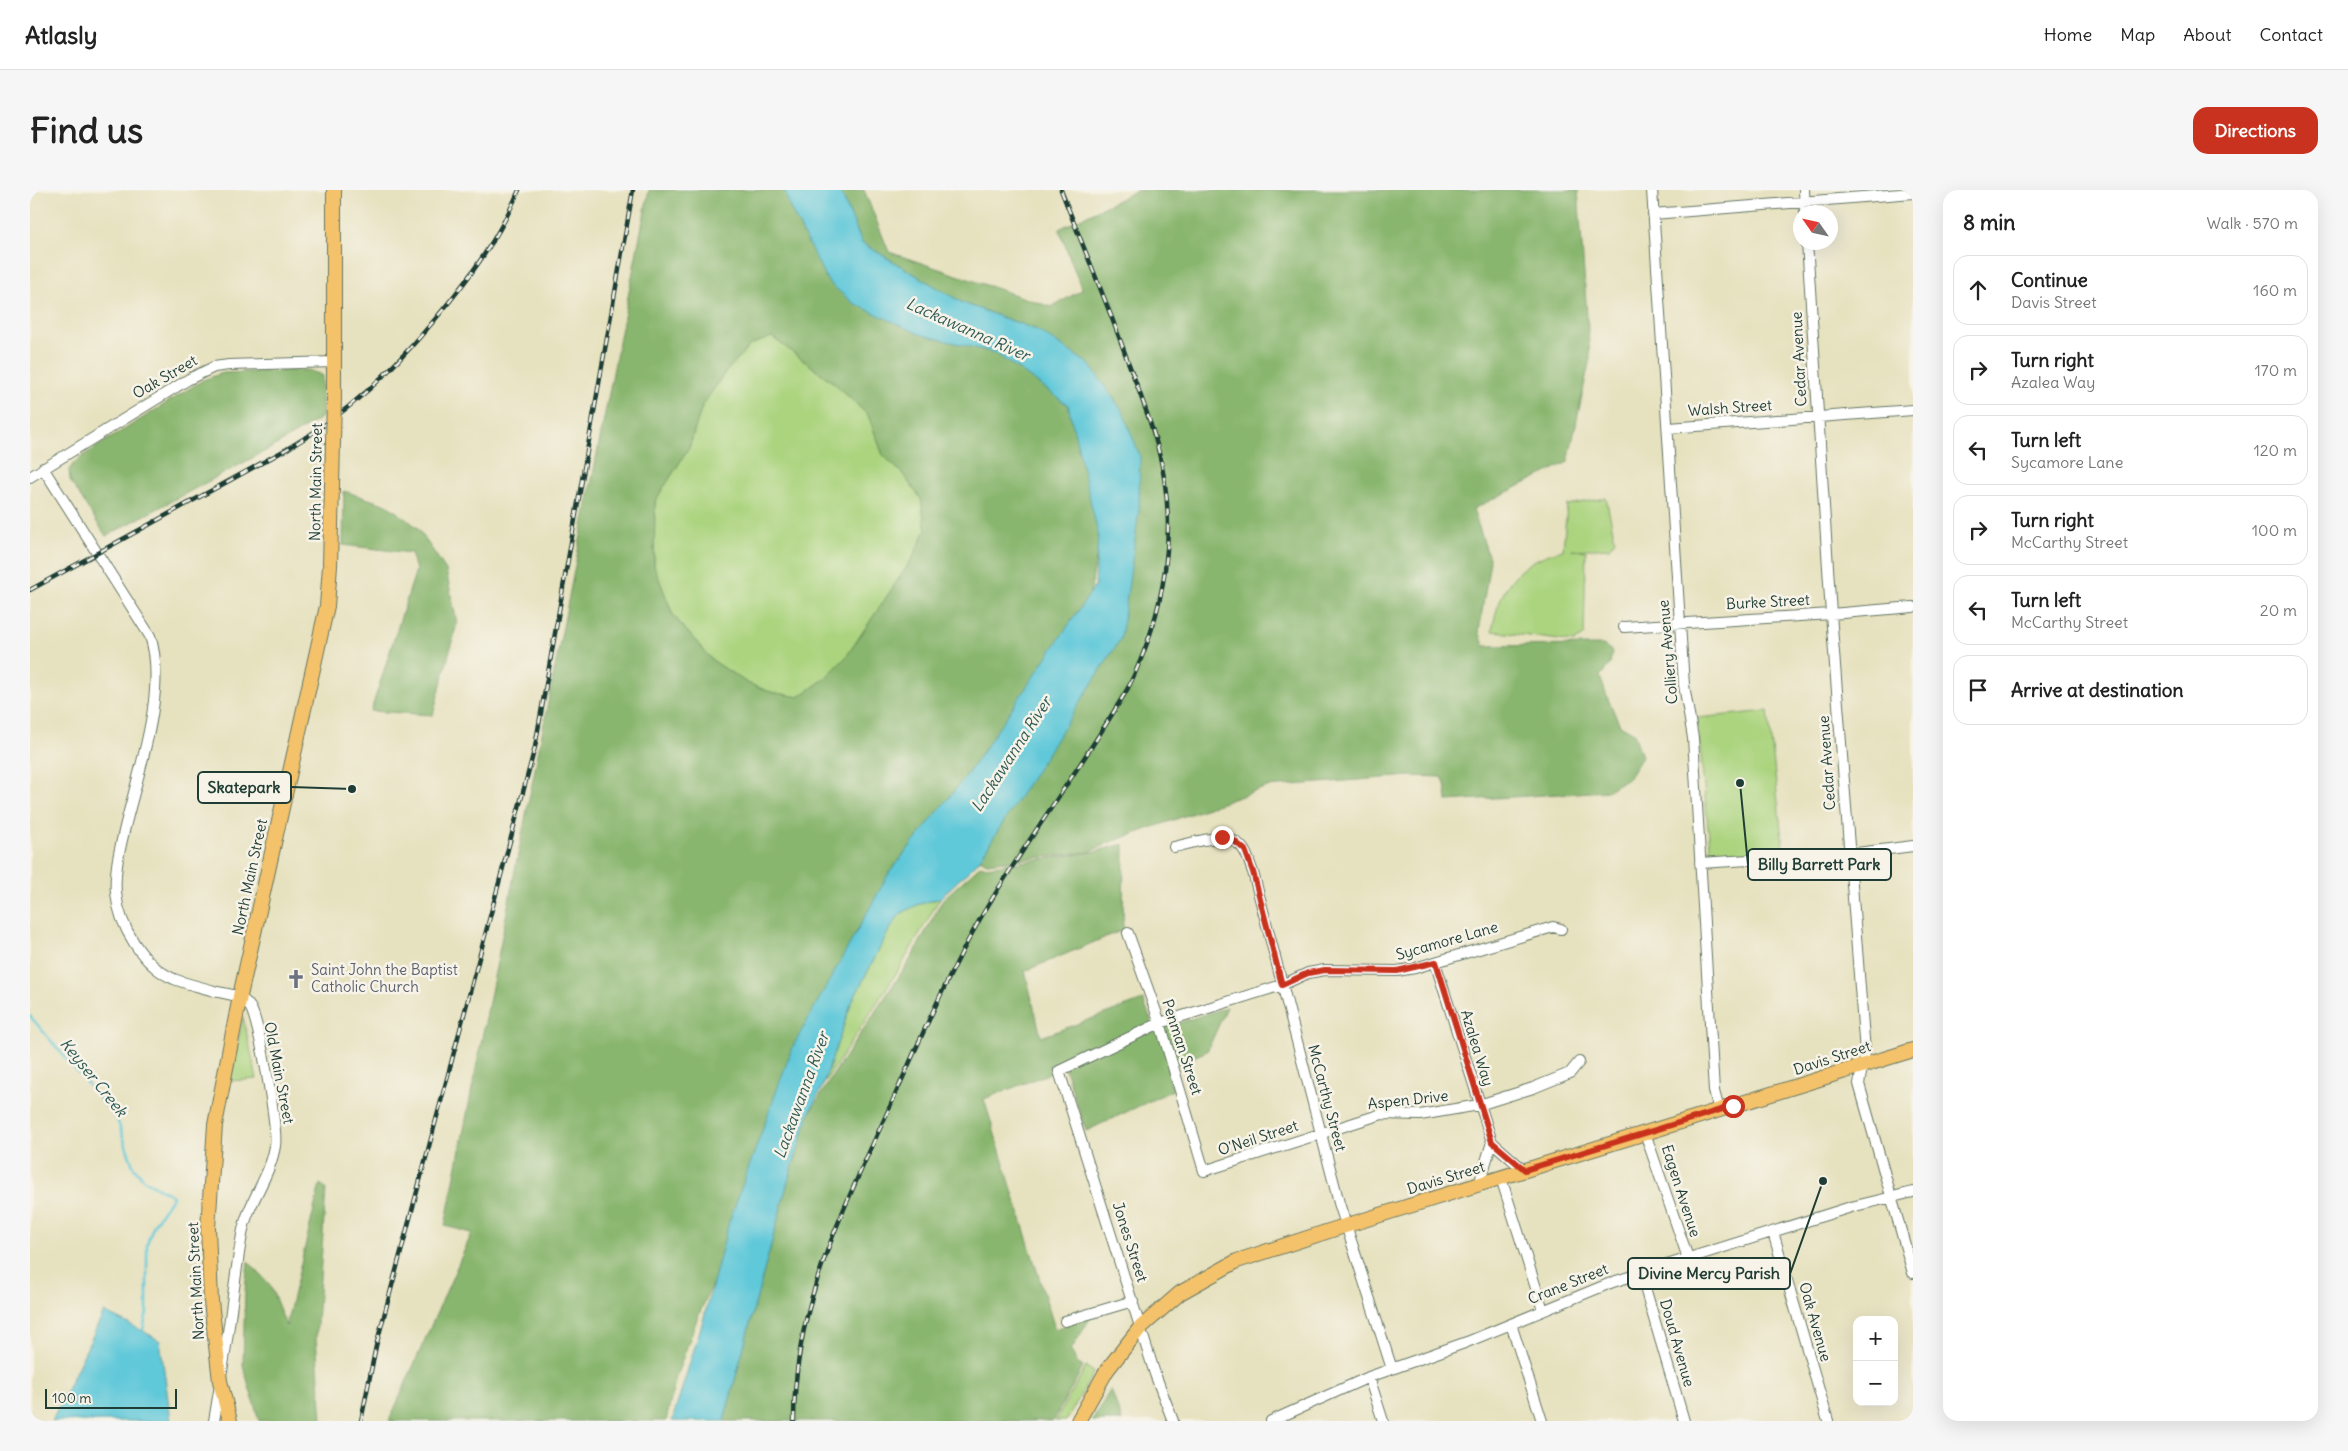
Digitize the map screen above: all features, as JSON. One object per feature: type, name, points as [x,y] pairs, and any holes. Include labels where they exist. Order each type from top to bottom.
[{"type":"main road","name":"North Main Street","points":[[230,1421],[220,1381],[211,1301],[208,1228],[215,1125],[240,996],[327,606],[330,566],[334,397],[334,190]]},
{"type":"main road","name":"Davis Street","points":[[1078,1421],[1107,1370],[1140,1328],[1180,1293],[1226,1267],[1272,1248],[1913,1050]]},
{"type":"street","name":"Colliery Avenue","points":[[1652,190],[1669,428],[1684,685],[1693,738],[1714,1091],[1719,1110]]},
{"type":"street","points":[[1804,190],[1805,205]]},
{"type":"street","points":[[1827,205],[1913,193]]},
{"type":"street","points":[[1653,214],[1793,208]]},
{"type":"street","name":"Cedar Avenue","points":[[1808,250],[1831,614],[1865,1052],[1859,1084],[1913,1273]]},
{"type":"street","name":"Oak Street","points":[[30,476],[189,379],[214,367],[334,362]]},
{"type":"street","name":"Walsh Street","points":[[1669,428],[1913,410]]},
{"type":"street","points":[[44,468],[142,624],[155,651],[157,675],[153,709],[117,861],[116,892],[119,908],[133,941],[158,968],[173,979],[240,996]]},
{"type":"street","name":"Burke Street","points":[[1624,626],[1669,625],[1680,622],[1831,614],[1913,607]]},
{"type":"street","name":"McCarthy Street","points":[[1174,847],[1222,837],[1232,839],[1245,850],[1253,872],[1346,1225],[1392,1368]]},
{"type":"street","points":[[1700,863],[1849,854],[1913,846]]},
{"type":"street","name":"Sycamore Lane","points":[[1059,1071],[1160,1023],[1282,985],[1308,973],[1325,970],[1397,971],[1436,962],[1552,926],[1561,929]]},
{"type":"street","name":"Penman Street","points":[[1128,933],[1160,1023],[1204,1171]]},
{"type":"street","name":"Azalea Way","points":[[1436,962],[1492,1142]]},
{"type":"street","name":"Old Main Street","points":[[214,1421],[231,1324],[242,1233],[249,1209],[269,1168],[276,1145],[272,1101],[252,1009],[240,996]]},
{"type":"street","name":"Aspen Drive","points":[[1321,1133],[1382,1114],[1420,1115],[1479,1105],[1533,1088],[1570,1073],[1579,1062]]},
{"type":"street","name":"Jones Street","points":[[1059,1071],[1140,1328],[1173,1421]]},
{"type":"street","name":"O'Neil Street","points":[[1204,1171],[1321,1133]]},
{"type":"street","name":"Eagen Avenue","points":[[1646,1133],[1688,1258]]},
{"type":"street","points":[[1479,1184],[1492,1142],[1525,1170]]},
{"type":"street","points":[[1502,1178],[1543,1310]]},
{"type":"street","name":"Crane Street","points":[[1271,1421],[1369,1377],[1467,1342],[1613,1282],[1851,1207],[1913,1192]]},
{"type":"street","name":"Oak Avenue","points":[[1773,1232],[1828,1421]]},
{"type":"street","name":"Doud Avenue","points":[[1641,1274],[1684,1421]]},
{"type":"street","points":[[1065,1321],[1133,1301]]},
{"type":"street","points":[[1511,1324],[1542,1421]]},
{"type":"street","points":[[1369,1377],[1383,1421]]},
{"type":"green space","points":[[649,190],[792,190],[803,235],[870,294],[1003,348],[1075,402],[1101,528],[1090,594],[955,805],[774,1143],[697,1319],[676,1377],[666,1421],[389,1421],[472,1233],[445,1226]],"holes":[[[772,337],[834,383],[868,415],[883,455],[902,473],[921,499],[926,530],[912,559],[846,657],[823,680],[799,697],[770,692],[747,683],[712,660],[673,615],[654,566],[655,501],[689,448],[702,406],[723,375],[750,345]]]},
{"type":"green space","points":[[840,190],[864,190],[889,252],[1051,307],[1082,290],[1059,229],[1138,190],[1578,190],[1590,358],[1568,462],[1473,509],[1490,561],[1479,631],[1484,646],[1603,645],[1612,651],[1610,664],[1600,676],[1620,725],[1634,733],[1642,757],[1629,777],[1607,791],[1447,801],[1445,783],[1442,777],[1409,776],[1267,787],[1108,843],[1089,852],[987,863],[978,858],[1139,511],[1037,330],[963,303],[862,243]]},
{"type":"green space","points":[[772,337],[834,383],[868,415],[883,455],[902,473],[921,499],[926,530],[912,559],[846,657],[823,680],[799,697],[770,692],[747,683],[712,660],[673,615],[654,566],[655,501],[689,448],[702,406],[723,375],[750,345]]},
{"type":"green space","points":[[308,370],[322,375],[322,417],[273,447],[106,536],[70,481],[69,470],[74,463],[87,453],[203,380],[223,373]]},
{"type":"green space","points":[[344,491],[387,505],[417,527],[446,570],[457,623],[433,715],[371,711],[416,570],[411,553],[343,545]]},
{"type":"green space","points":[[1606,498],[1615,540],[1609,548],[1571,550],[1586,551],[1584,635],[1574,642],[1492,631],[1500,600],[1514,577],[1534,561],[1563,550],[1567,505]]},
{"type":"green space","points":[[1768,711],[1783,848],[1711,856],[1697,718]]},
{"type":"green space","points":[[1124,844],[1123,930],[1025,971],[1041,1037],[1143,1000],[1155,1031],[1227,1007],[1207,1051],[1167,1069],[1173,1090],[1086,1131],[1063,1063],[1053,1072],[984,1099],[1055,1329],[1092,1315],[1071,1350],[1077,1363],[1083,1367],[1053,1421],[724,1421],[790,1173],[809,1114],[838,1067],[912,957],[943,899],[981,865],[986,867],[1093,852]]},
{"type":"green space","points":[[940,898],[901,966],[823,1085],[851,1004],[888,932],[900,914],[917,905]]},
{"type":"green space","points":[[243,1017],[257,1079],[230,1081]]},
{"type":"green space","points":[[320,1184],[326,1188],[316,1338],[322,1421],[259,1421],[243,1365],[245,1291],[248,1261],[270,1285],[286,1326]]},
{"type":"green space","points":[[1086,1367],[1094,1372],[1066,1421],[1055,1421]]},
{"type":"green space","points":[[1111,1389],[1122,1421],[1092,1421]]},
{"type":"water","name":"Lackawanna River","points":[[784,190],[840,190],[862,243],[963,303],[1037,330],[1089,364],[1123,412],[1140,456],[1139,511],[1121,638],[978,862],[940,898],[917,905],[900,914],[888,932],[851,1004],[823,1085],[809,1114],[787,1185],[724,1421],[672,1421],[704,1317],[729,1222],[792,1048],[889,873],[966,776],[1095,586],[1098,534],[1068,405],[995,353],[919,334],[853,303],[828,282],[790,208]]},
{"type":"water","points":[[104,1312],[160,1341],[171,1421],[52,1421]]},
{"type":"waterway","name":"Keyser Creek","points":[[30,1016],[117,1119],[133,1166],[144,1180],[173,1196],[154,1224],[147,1244],[147,1312],[143,1330]]},
{"type":"railway","points":[[30,590],[287,449],[350,406],[403,356],[449,302],[493,241],[519,190]]},
{"type":"railway","points":[[361,1421],[376,1346],[535,747],[633,190]]},
{"type":"railway","points":[[794,1421],[796,1382],[801,1345],[809,1309],[831,1240],[860,1172],[938,999],[965,945],[1016,861],[1128,688],[1141,659],[1160,600],[1168,539],[1164,476],[1157,445],[1119,338],[1061,190]]},
{"type":"place","name":"Billy Barrett Park","points":[[1740,783]]},
{"type":"place","name":"Skatepark","points":[[352,789]]},
{"type":"place","name":"Saint John the Baptist Catholic Church","points":[[296,979]]},
{"type":"place","name":"Divine Mercy Parish","points":[[1823,1181]]},
{"type":"route","points":[[1222,837],[1232,839],[1245,850],[1253,872],[1282,985],[1308,973],[1325,970],[1397,971],[1436,962],[1492,1142],[1525,1170],[1733,1106]]}]
